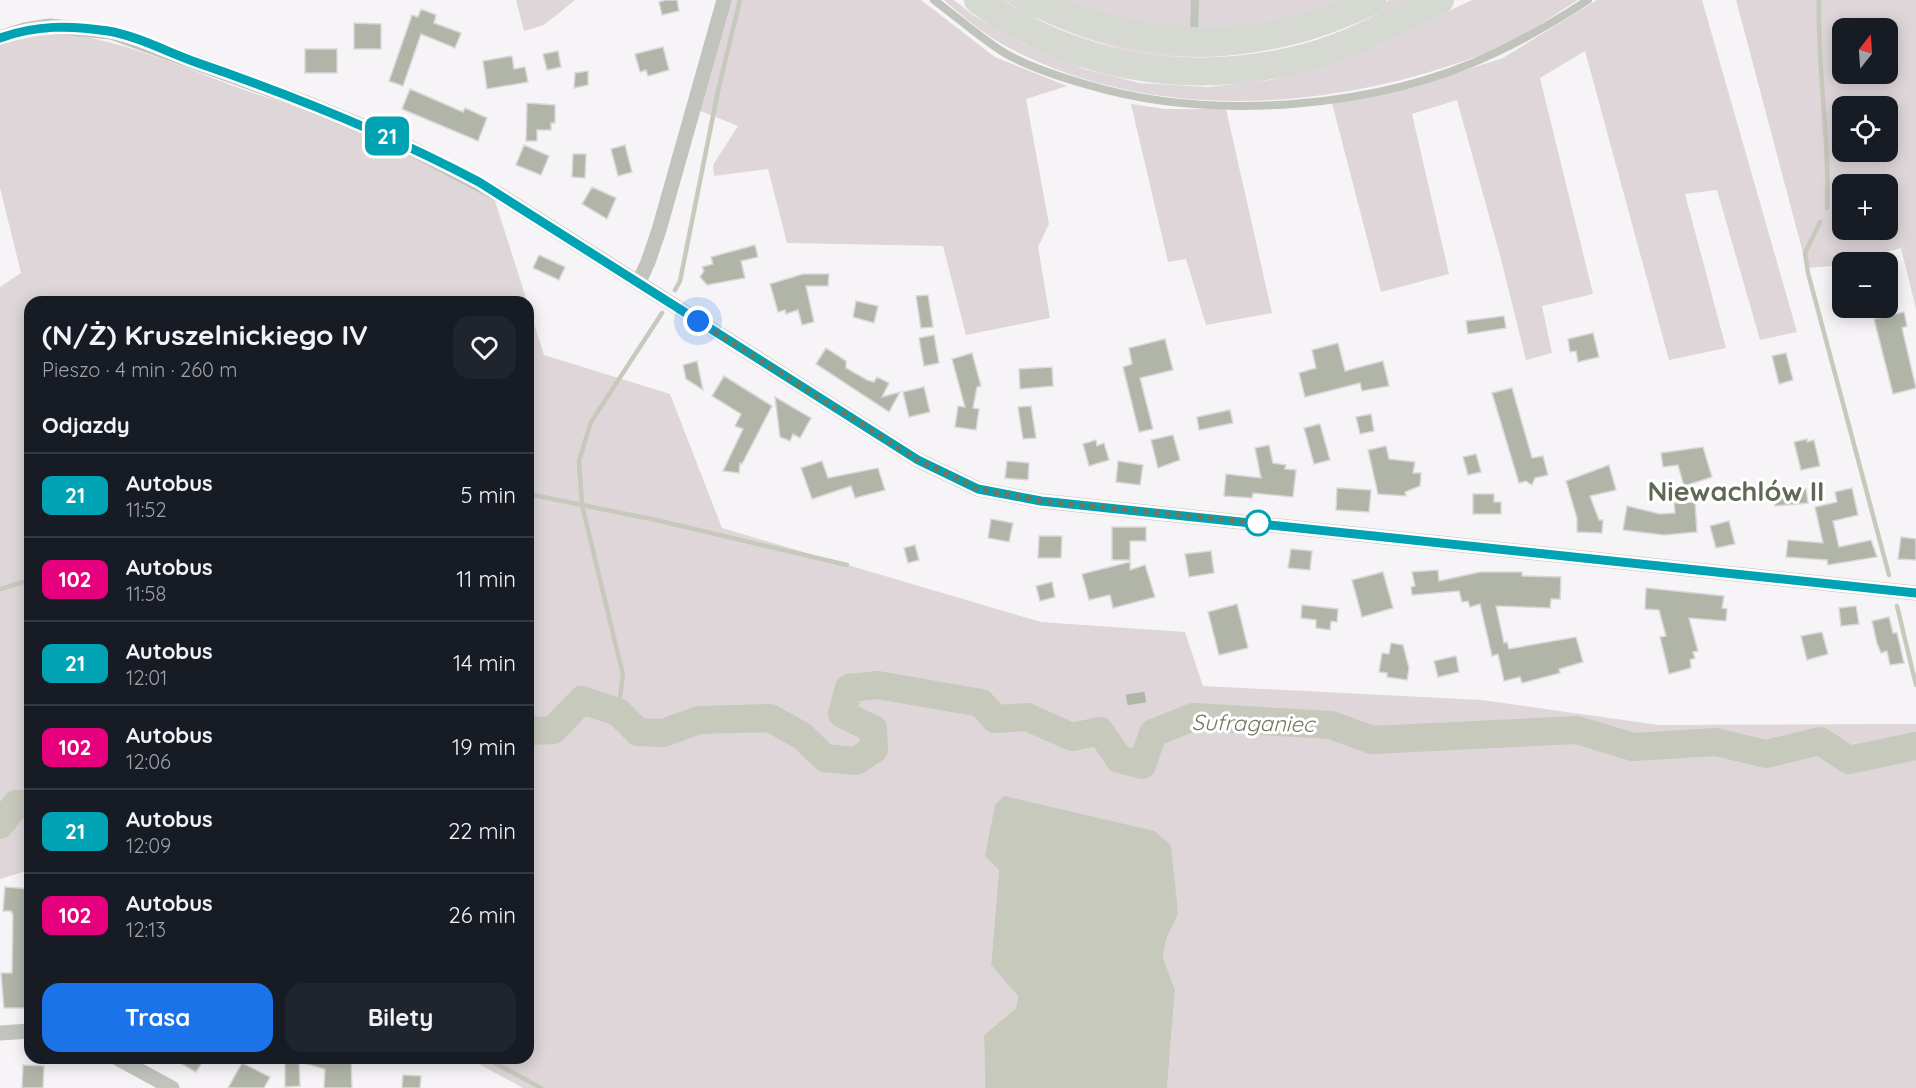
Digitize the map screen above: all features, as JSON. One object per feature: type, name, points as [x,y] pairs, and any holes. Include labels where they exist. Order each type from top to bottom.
[{"type":"highway","points":[[978,0],[1008,21],[1076,52],[1165,72],[1233,70],[1292,61],[1332,48],[1440,0]]},
{"type":"highway","points":[[1029,0],[1068,17],[1113,32],[1194,42],[1246,40],[1343,14],[1372,0]]},
{"type":"street","points":[[639,282],[659,230],[724,0]]},
{"type":"street","points":[[0,38],[24,30],[50,26],[111,32],[304,102],[393,139],[479,182],[918,460],[961,482],[997,494],[1041,501],[1916,593]]},
{"type":"street","points":[[0,1033],[24,1031]]},
{"type":"street","points":[[128,1064],[172,1088]]},
{"type":"lane","points":[[934,0],[1004,53],[1063,78],[1113,93],[1170,103],[1265,106],[1349,97],[1418,81],[1496,53],[1588,0]]},
{"type":"lane","points":[[1194,42],[1195,0]]},
{"type":"shaded area","points":[[516,0],[575,0],[544,25],[524,31]]},
{"type":"shaded area","points":[[731,0],[921,0],[995,57],[1067,86],[1026,99],[1049,224],[1038,247],[1050,318],[966,335],[943,246],[787,243],[768,169],[714,176],[713,165],[738,126],[698,110]]},
{"type":"shaded area","points":[[944,0],[954,0],[973,15],[1023,44],[1084,69],[1140,83],[1207,87],[1271,80],[1319,68],[1378,45],[1472,0],[1578,0],[1496,49],[1436,70],[1375,86],[1311,97],[1247,101],[1183,98],[1121,89],[1060,71],[1002,44],[972,24]]},
{"type":"shaded area","points":[[1003,0],[1015,0],[1116,42],[1360,14],[1389,0],[1409,0],[1356,23],[1304,41],[1255,52],[1205,57],[1156,55],[1106,45],[1056,27]]},
{"type":"shaded area","points":[[1055,0],[1350,0],[1235,33],[1155,32]]},
{"type":"shaded area","points":[[1597,0],[1702,0],[1797,332],[1760,340],[1717,190],[1685,194],[1726,348],[1669,360],[1585,51],[1540,78],[1593,294],[1542,306],[1552,353],[1526,360],[1457,100],[1412,114],[1449,274],[1381,292],[1332,103],[1422,84],[1503,58]]},
{"type":"shaded area","points":[[1736,0],[1916,0],[1916,309],[1901,248],[1886,252],[1832,252],[1832,266],[1807,268]]},
{"type":"shaded area","points":[[52,32],[77,35],[123,46],[301,109],[424,163],[495,201],[525,296],[24,296],[24,872],[0,879],[0,287],[21,273],[0,188],[0,44]]},
{"type":"shaded area","points":[[1131,104],[1165,109],[1226,109],[1272,313],[1206,325],[1186,259],[1168,262]]},
{"type":"shaded area","points":[[534,324],[544,355],[670,394],[722,528],[1041,622],[1185,632],[1203,686],[1482,700],[1659,725],[1916,724],[1916,1088],[1167,1088],[1175,990],[1163,958],[1166,940],[1178,914],[999,870],[991,965],[1018,995],[1016,1008],[984,1035],[985,1088],[523,1088],[479,1064],[534,1064]]},
{"type":"shaded area","points":[[1004,796],[1154,831],[1171,845],[1178,914],[1166,940],[1163,958],[1175,990],[1167,1088],[985,1088],[984,1035],[1016,1008],[1018,996],[991,965],[999,870],[985,856],[995,805]]},
{"type":"building","points":[[677,0],[679,11],[662,15],[659,2]]},
{"type":"building","points":[[421,9],[436,15],[434,23],[461,33],[455,48],[421,34],[403,86],[389,81],[412,15],[418,17]]},
{"type":"building","points":[[354,23],[381,24],[381,49],[354,49]]},
{"type":"building","points":[[663,47],[669,70],[648,76],[646,70],[640,72],[635,54]]},
{"type":"building","points":[[305,49],[337,49],[337,73],[305,73]]},
{"type":"building","points":[[558,51],[561,67],[547,70],[543,54]]},
{"type":"building","points":[[512,56],[514,69],[525,67],[528,82],[487,89],[483,61]]},
{"type":"building","points":[[588,71],[588,85],[574,88],[575,73]]},
{"type":"building","points":[[410,89],[463,112],[465,108],[487,118],[478,141],[402,109]]},
{"type":"building","points":[[527,103],[555,105],[555,123],[551,123],[551,130],[537,130],[537,141],[526,141]]},
{"type":"building","points":[[524,145],[549,156],[541,175],[516,165]]},
{"type":"building","points":[[625,145],[632,172],[618,176],[611,149]]},
{"type":"building","points":[[573,154],[586,154],[585,178],[572,177]]},
{"type":"building","points":[[592,187],[616,198],[607,219],[582,204]]},
{"type":"building","points":[[755,245],[758,257],[741,261],[745,278],[707,285],[700,277],[704,271],[702,267],[713,264],[711,257]]},
{"type":"building","points":[[539,255],[565,267],[559,280],[533,268]]},
{"type":"building","points":[[803,274],[829,274],[828,286],[806,286],[814,322],[802,325],[798,310],[786,314],[785,310],[778,312],[770,284]]},
{"type":"building","points":[[928,295],[933,327],[921,328],[916,296]]},
{"type":"building","points":[[856,301],[878,306],[874,323],[853,317]]},
{"type":"building","points":[[1904,312],[1907,326],[1902,328],[1916,388],[1893,394],[1874,319],[1898,318],[1898,313]]},
{"type":"building","points":[[1504,316],[1506,328],[1468,334],[1466,321]]},
{"type":"building","points":[[1593,333],[1599,357],[1578,362],[1576,351],[1570,352],[1568,339]]},
{"type":"building","points":[[934,335],[939,363],[924,366],[919,338]]},
{"type":"building","points":[[1165,339],[1173,370],[1140,378],[1153,429],[1139,432],[1123,367],[1132,364],[1129,348]]},
{"type":"building","points":[[1338,343],[1345,371],[1383,361],[1389,386],[1362,391],[1360,383],[1305,397],[1299,373],[1316,368],[1312,350]]},
{"type":"building","points":[[826,348],[846,361],[846,368],[867,380],[874,382],[877,377],[889,383],[882,397],[900,392],[889,412],[816,364]]},
{"type":"building","points":[[972,353],[981,386],[977,387],[973,408],[979,409],[976,430],[955,427],[958,406],[965,407],[952,359]]},
{"type":"building","points":[[1786,353],[1793,380],[1779,384],[1772,356]]},
{"type":"building","points":[[697,361],[703,390],[686,379],[683,365]]},
{"type":"building","points":[[1052,367],[1053,386],[1020,389],[1019,369]]},
{"type":"building","points":[[724,376],[772,406],[742,464],[740,463],[739,473],[723,471],[743,429],[735,426],[741,414],[712,396]]},
{"type":"building","points":[[924,387],[930,412],[909,417],[903,392]]},
{"type":"building","points":[[1512,388],[1532,458],[1543,456],[1548,475],[1535,478],[1532,485],[1526,481],[1519,483],[1492,393]]},
{"type":"building","points":[[775,397],[811,418],[800,438],[793,434],[790,441],[780,437]]},
{"type":"building","points":[[1031,406],[1036,438],[1023,439],[1018,407]]},
{"type":"building","points":[[1230,410],[1233,423],[1199,430],[1197,417]]},
{"type":"building","points":[[1371,414],[1374,431],[1360,434],[1356,417]]},
{"type":"building","points":[[1320,424],[1330,460],[1314,464],[1304,428]]},
{"type":"building","points":[[1173,435],[1180,460],[1158,468],[1151,440]]},
{"type":"building","points":[[1807,439],[1807,442],[1814,440],[1820,466],[1801,470],[1794,442]]},
{"type":"building","points":[[1096,440],[1097,446],[1104,443],[1109,460],[1089,466],[1083,444]]},
{"type":"building","points":[[1269,445],[1273,463],[1286,465],[1285,469],[1296,470],[1293,497],[1253,493],[1252,498],[1224,496],[1226,474],[1261,478],[1255,448]]},
{"type":"building","points":[[1386,446],[1389,459],[1415,462],[1413,473],[1421,473],[1420,486],[1405,492],[1406,496],[1378,494],[1368,450]]},
{"type":"building","points":[[1703,447],[1712,477],[1684,486],[1678,465],[1663,467],[1661,453]]},
{"type":"building","points":[[1476,454],[1481,472],[1468,475],[1463,457]]},
{"type":"building","points":[[822,461],[828,478],[878,468],[885,490],[855,498],[851,486],[812,499],[801,468]]},
{"type":"building","points":[[1007,461],[1029,463],[1028,480],[1005,478]]},
{"type":"building","points":[[1118,461],[1143,465],[1140,485],[1116,482]]},
{"type":"building","points":[[1609,465],[1616,490],[1590,496],[1599,520],[1603,520],[1602,533],[1577,532],[1577,518],[1566,481]]},
{"type":"building","points":[[1337,488],[1371,490],[1369,512],[1336,510]]},
{"type":"building","points":[[1852,488],[1858,515],[1833,521],[1839,547],[1871,540],[1877,557],[1828,565],[1827,560],[1786,557],[1788,540],[1823,543],[1815,507],[1837,502],[1835,492]]},
{"type":"building","points":[[1806,489],[1808,503],[1775,506],[1774,492]]},
{"type":"building","points":[[1473,494],[1494,494],[1494,502],[1501,502],[1501,514],[1473,514]]},
{"type":"building","points":[[1695,502],[1697,532],[1664,535],[1623,530],[1627,506],[1660,514],[1675,513],[1674,503]]},
{"type":"building","points":[[991,519],[1013,523],[1009,542],[988,538]]},
{"type":"building","points":[[1729,521],[1735,544],[1716,548],[1710,526]]},
{"type":"building","points":[[1112,527],[1146,527],[1146,541],[1130,541],[1130,560],[1112,560]]},
{"type":"building","points":[[1039,536],[1062,536],[1061,558],[1038,558]]},
{"type":"building","points":[[1901,537],[1916,539],[1916,560],[1898,559]]},
{"type":"building","points":[[915,545],[919,560],[908,563],[904,548]]},
{"type":"building","points":[[1291,549],[1312,551],[1310,570],[1288,568]]},
{"type":"building","points":[[1211,551],[1214,573],[1189,577],[1185,554]]},
{"type":"building","points":[[1130,562],[1130,570],[1145,565],[1155,597],[1113,608],[1110,595],[1089,600],[1082,574]]},
{"type":"building","points":[[1438,570],[1439,581],[1480,572],[1522,572],[1522,576],[1561,577],[1560,599],[1551,599],[1550,608],[1496,606],[1504,643],[1507,642],[1509,649],[1576,637],[1583,662],[1559,669],[1560,673],[1522,683],[1520,677],[1504,681],[1498,654],[1492,656],[1480,604],[1470,607],[1468,601],[1462,602],[1459,591],[1412,595],[1411,587],[1415,586],[1412,572]]},
{"type":"building","points":[[1383,572],[1393,608],[1362,617],[1352,580]]},
{"type":"building","points":[[1052,582],[1055,597],[1040,601],[1036,586]]},
{"type":"building","points":[[1646,588],[1724,596],[1722,608],[1727,609],[1726,621],[1689,618],[1698,651],[1693,652],[1695,658],[1690,660],[1691,668],[1669,674],[1660,637],[1666,636],[1659,610],[1645,609]]},
{"type":"building","points":[[1237,604],[1248,648],[1219,655],[1208,612]]},
{"type":"building","points":[[1302,605],[1338,609],[1337,622],[1331,621],[1330,630],[1316,628],[1316,620],[1301,618]]},
{"type":"building","points":[[1856,606],[1859,624],[1841,626],[1839,608]]},
{"type":"building","points":[[1889,617],[1893,633],[1897,633],[1904,663],[1890,665],[1887,651],[1881,653],[1877,643],[1872,621]]},
{"type":"building","points":[[1822,632],[1828,654],[1807,660],[1801,636]]},
{"type":"building","points":[[1391,643],[1403,645],[1409,668],[1407,680],[1387,677],[1387,673],[1379,672],[1382,653],[1389,654]]},
{"type":"building","points":[[1456,656],[1459,672],[1438,677],[1434,661]]},
{"type":"building","points":[[1145,691],[1147,703],[1127,706],[1125,694]]},
{"type":"building","points":[[5,887],[24,889],[24,1008],[4,1008],[1,973],[12,973],[13,915],[11,911],[3,911]]},
{"type":"building","points":[[182,1064],[201,1064],[196,1072]]},
{"type":"building","points":[[241,1064],[270,1077],[264,1088],[228,1088]]},
{"type":"building","points":[[285,1064],[299,1064],[300,1086],[285,1087]]},
{"type":"building","points":[[306,1064],[351,1064],[352,1088],[324,1088],[325,1069]]},
{"type":"building","points":[[23,1065],[44,1066],[43,1088],[22,1088]]},
{"type":"building","points":[[403,1075],[421,1076],[420,1088],[402,1088]]},
{"type":"waterway","points":[[675,290],[680,281],[718,91],[740,0]]},
{"type":"waterway","points":[[1819,0],[1827,156],[1827,208]]},
{"type":"waterway","points":[[1820,222],[1805,253],[1808,273],[1889,575]]},
{"type":"waterway","points":[[618,712],[623,675],[582,505],[579,461],[591,422],[662,313]]},
{"type":"waterway","points":[[534,495],[656,520],[847,565]]},
{"type":"waterway","points":[[0,589],[24,582]]},
{"type":"waterway","points":[[1897,606],[1916,685]]},
{"type":"waterway","name":"Sufraganiec","points":[[534,731],[553,730],[582,700],[618,712],[638,732],[663,733],[699,720],[770,718],[802,736],[825,758],[856,761],[874,749],[873,729],[842,714],[849,688],[878,685],[981,703],[995,719],[1027,717],[1072,737],[1100,731],[1119,759],[1142,765],[1153,733],[1193,717],[1331,725],[1372,740],[1577,730],[1633,747],[1716,742],[1766,754],[1820,741],[1849,760],[1916,746]]},
{"type":"waterway","name":"Sufraganiec","points":[[0,825],[16,804],[24,804]]},
{"type":"waterway","points":[[497,1064],[541,1088]]},
{"type":"bus line","name":"21","points":[[0,38],[24,30],[50,26],[79,27],[111,32],[304,102],[429,155],[479,182],[918,460],[978,489],[1041,501],[1104,508],[1916,593]]},
{"type":"district","name":"Niewachlów II","points":[[1736,492]]},
{"type":"route","points":[[698,321],[918,460],[978,489],[1041,501],[1258,523]]}]
